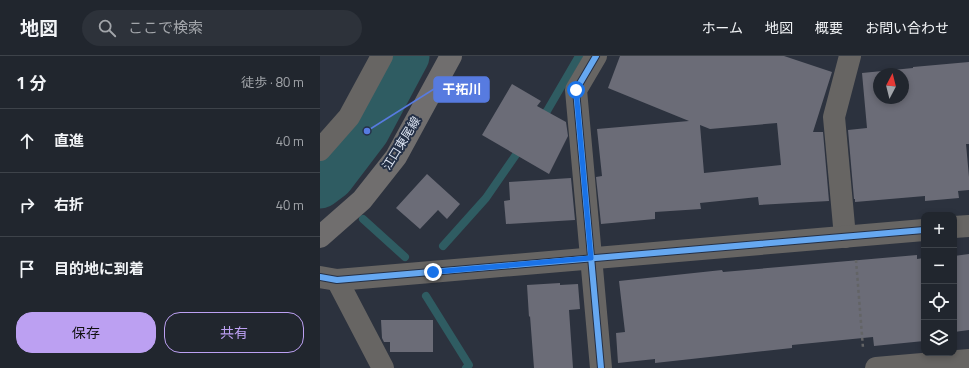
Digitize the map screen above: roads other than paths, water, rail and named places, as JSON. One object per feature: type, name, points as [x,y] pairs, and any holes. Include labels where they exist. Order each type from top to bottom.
[{"type":"main road","name":"江口東尾線","points":[[320,237],[362,200],[396,157],[452,56]]},
{"type":"street","points":[[320,150],[349,117],[382,56]]},
{"type":"street","points":[[596,56],[576,90],[601,368]]},
{"type":"street","points":[[845,237],[834,117],[850,56]]},
{"type":"street","points":[[957,227],[969,226]]},
{"type":"street","points":[[383,368],[329,279],[921,230]]},
{"type":"street","points":[[870,360],[969,360]]},
{"type":"waterway","points":[[320,186],[332,177],[367,131],[407,56]]},
{"type":"waterway","points":[[541,119],[579,56]]},
{"type":"waterway","points":[[443,246],[486,198],[522,146]]},
{"type":"waterway","points":[[363,219],[405,257]]},
{"type":"waterway","points":[[426,296],[469,365],[466,368]]},
{"type":"place","name":"干拓川","points":[[367,131]]}]
